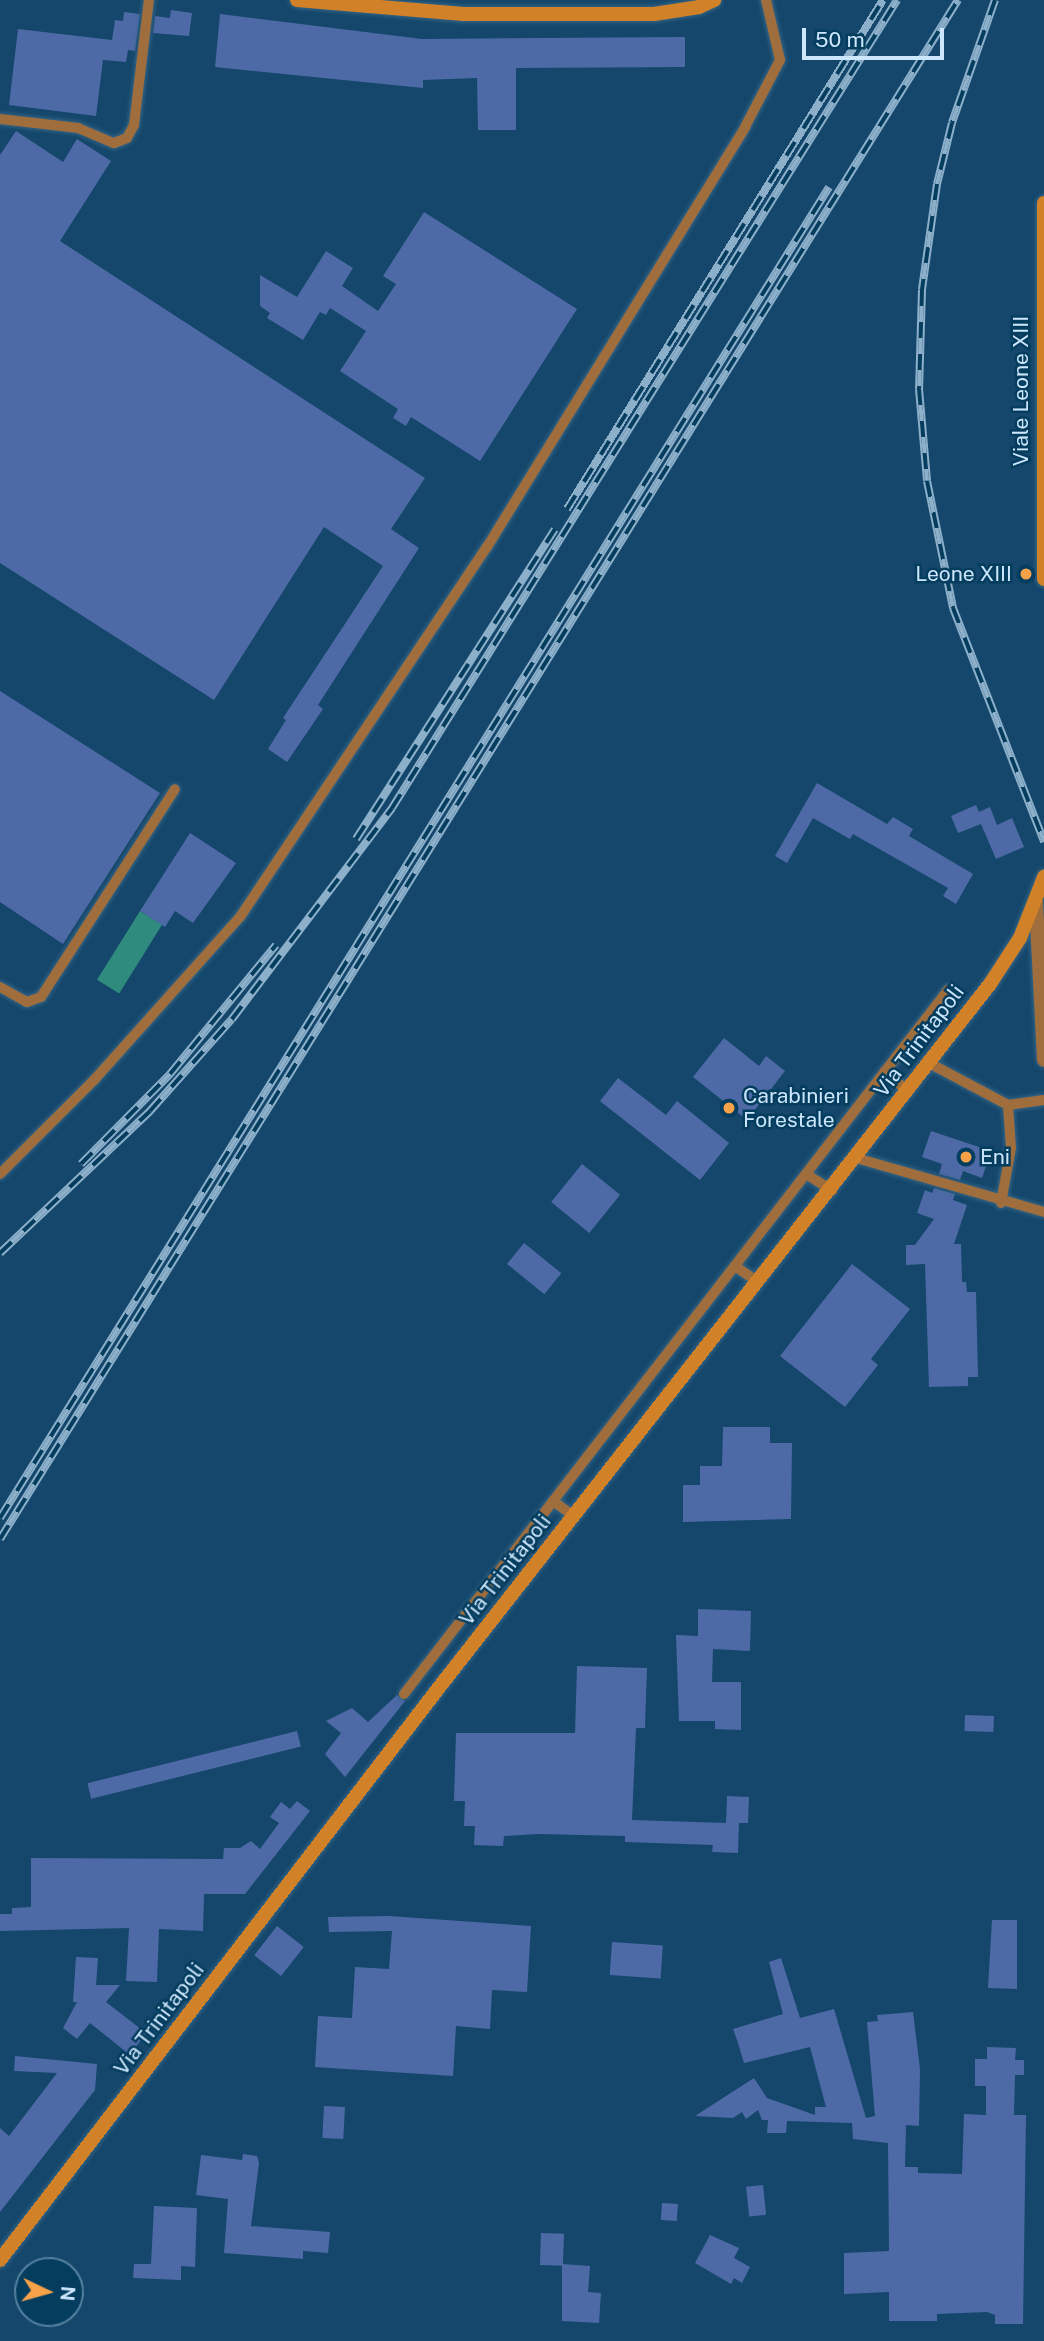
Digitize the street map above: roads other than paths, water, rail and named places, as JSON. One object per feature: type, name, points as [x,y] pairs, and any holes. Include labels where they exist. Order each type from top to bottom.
[{"type":"main road","points":[[297,0],[654,14],[699,7],[714,0]]},
{"type":"main road","name":"Viale Leone XIII","points":[[1044,203],[1044,579]]},
{"type":"main road","points":[[1036,902],[1044,877]]},
{"type":"main road","name":"Via Trinitapoli","points":[[0,2260],[574,1516],[908,1091],[1010,955],[1036,902]]},
{"type":"street","points":[[1036,902],[1044,1060]]},
{"type":"lane","points":[[0,119],[78,128],[114,143],[127,138],[134,125],[149,0]]},
{"type":"lane","points":[[0,1174],[95,1079],[240,917],[486,547],[745,127],[780,60],[766,0]]},
{"type":"lane","points":[[0,987],[22,1001],[38,1001],[175,789]]},
{"type":"lane","points":[[404,1694],[948,990]]},
{"type":"lane","points":[[929,1063],[1009,1105],[1044,1100]]},
{"type":"lane","points":[[884,1072],[908,1091]]},
{"type":"lane","points":[[1001,1203],[1011,1148],[1009,1105]]},
{"type":"lane","points":[[856,1158],[1001,1203],[1044,1212]]},
{"type":"lane","points":[[806,1174],[832,1190]]},
{"type":"lane","points":[[735,1266],[758,1282]]},
{"type":"lane","points":[[553,1501],[574,1516]]},
{"type":"railway","points":[[567,509],[883,0]]},
{"type":"railway","points":[[0,1253],[150,1111],[232,1019],[392,808],[897,0]]},
{"type":"railway","points":[[0,1539],[958,0]]},
{"type":"railway","points":[[995,0],[952,123],[937,184],[922,290],[919,389],[927,481],[953,608],[1044,842]]},
{"type":"railway","points":[[0,1518],[829,187]]},
{"type":"railway","points":[[356,839],[555,529]]},
{"type":"railway","points":[[81,1164],[170,1074],[276,945]]},
{"type":"place","name":"Leone XIII","points":[[1026,574]]},
{"type":"place","name":"Carabinieri Forestale","points":[[729,1108]]},
{"type":"place","name":"Eni","points":[[966,1157]]}]
